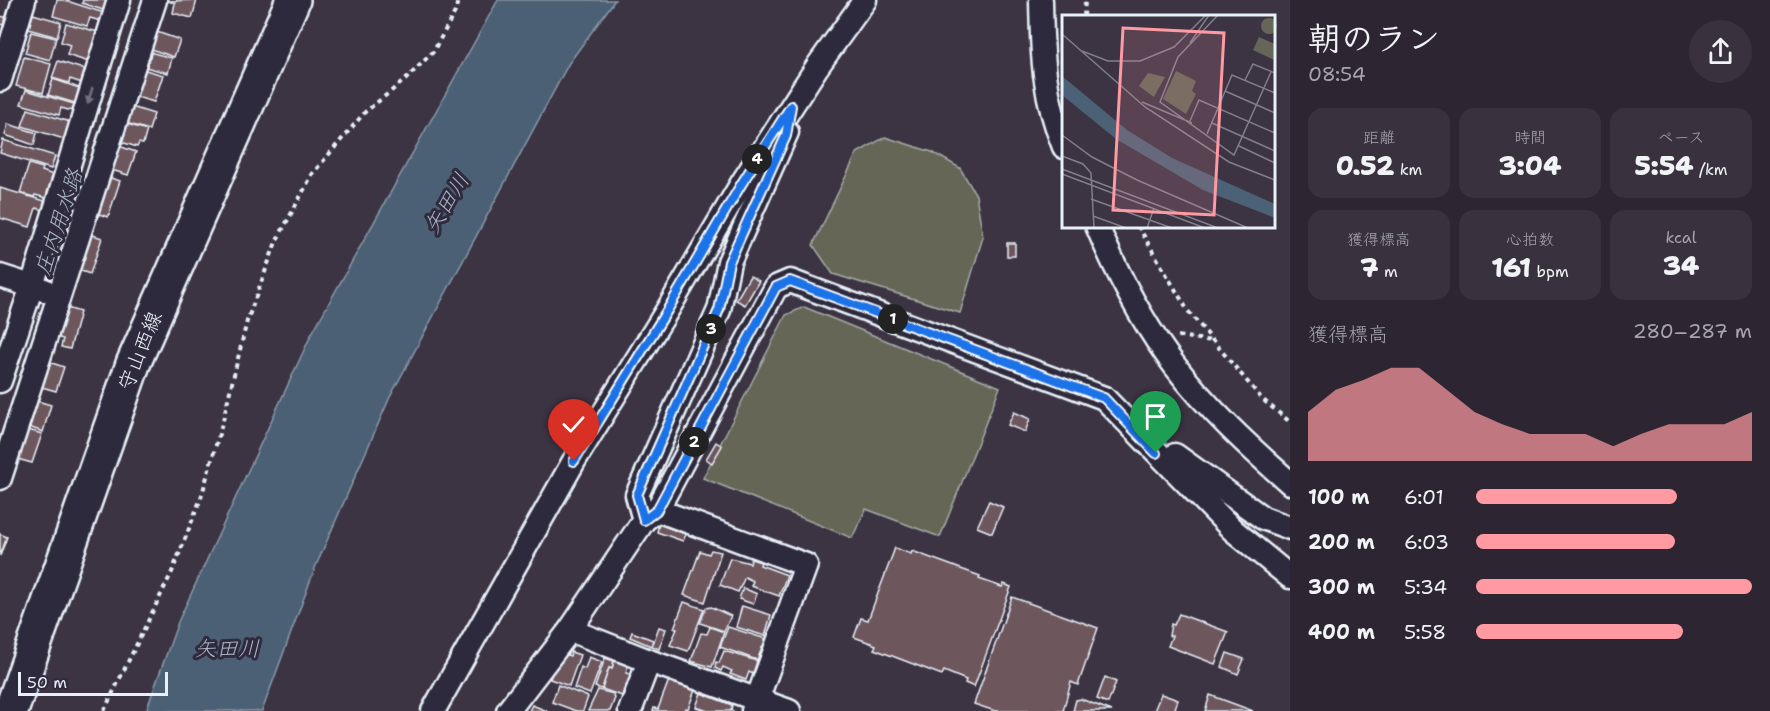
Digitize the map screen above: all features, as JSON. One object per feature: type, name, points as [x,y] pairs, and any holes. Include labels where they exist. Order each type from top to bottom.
[{"type":"main road","name":"守山西線","points":[[11,711],[133,364],[293,0]]},
{"type":"street","points":[[0,80],[24,0]]},
{"type":"street","points":[[0,381],[32,286],[119,0]]},
{"type":"street","points":[[0,478],[155,0]]},
{"type":"street","points":[[433,711],[574,461],[668,309],[742,183],[817,67],[865,0]]},
{"type":"street","points":[[1041,0],[1042,66],[1050,108],[1062,141]]},
{"type":"street","points":[[104,51],[136,62]]},
{"type":"street","points":[[755,705],[806,565],[651,515],[637,495],[719,310],[729,262],[786,136],[791,106]]},
{"type":"street","points":[[1098,228],[1119,275],[1175,367],[1223,420],[1290,483]]},
{"type":"street","points":[[0,276],[59,295]]},
{"type":"street","points":[[508,711],[570,630],[651,515],[776,287],[790,281],[1104,398],[1233,530],[1290,577]]},
{"type":"street","points":[[1156,453],[1166,448],[1263,518],[1290,528]]},
{"type":"street","points":[[1263,518],[1261,534],[1290,560]]},
{"type":"street","points":[[570,630],[755,705],[789,711]]},
{"type":"street","points":[[630,711],[649,661]]},
{"type":"path","points":[[104,711],[172,572],[201,498],[224,420],[247,321],[276,242],[313,173],[365,112],[405,80],[433,52],[455,12],[458,0]]},
{"type":"path","points":[[1084,15],[1085,0]]},
{"type":"path","points":[[1139,228],[1188,311],[1262,399],[1290,422]]},
{"type":"path","points":[[1151,331],[1214,342]]},
{"type":"green space","points":[[885,137],[932,152],[960,168],[976,195],[983,237],[960,313],[833,274],[813,245],[857,153]]},
{"type":"green space","points":[[804,307],[1000,387],[940,537],[866,509],[852,538],[703,478],[786,315]]},
{"type":"water","name":"矢田川","points":[[498,0],[615,0],[569,63],[390,397],[315,568],[262,711],[146,711],[178,622],[311,335]]},
{"type":"building","points":[[57,0],[64,0],[104,13],[101,21],[90,18],[87,26],[53,16]]},
{"type":"building","points":[[83,0],[106,0],[103,10],[82,3]]},
{"type":"building","points":[[197,0],[192,18],[173,13],[175,3],[167,1]]},
{"type":"building","points":[[33,14],[61,22],[57,37],[28,29]]},
{"type":"building","points":[[0,16],[9,18],[7,26],[0,24]]},
{"type":"building","points":[[66,23],[98,32],[89,62],[67,55],[70,45],[61,42]]},
{"type":"building","points":[[154,31],[180,40],[174,57],[148,48]]},
{"type":"building","points":[[31,32],[56,38],[50,60],[25,53]]},
{"type":"building","points":[[142,50],[172,58],[168,73],[138,65]]},
{"type":"building","points":[[24,57],[51,64],[43,93],[16,86]]},
{"type":"building","points":[[58,61],[86,70],[82,83],[70,79],[69,83],[52,78]]},
{"type":"building","points":[[142,69],[163,75],[154,102],[133,96]]},
{"type":"building","points":[[53,79],[79,88],[75,103],[48,95]]},
{"type":"building","points":[[26,90],[74,104],[72,111],[61,108],[59,115],[21,104]]},
{"type":"building","points":[[125,105],[154,114],[149,130],[120,121]]},
{"type":"building","points":[[28,109],[70,122],[64,139],[22,126]]},
{"type":"building","points":[[120,122],[147,130],[143,144],[139,143],[137,147],[115,140]]},
{"type":"building","points":[[8,124],[37,133],[34,145],[5,135]]},
{"type":"building","points":[[3,140],[55,156],[51,169],[0,153]]},
{"type":"building","points":[[113,144],[136,152],[128,175],[105,168]]},
{"type":"building","points":[[29,164],[43,168],[42,171],[53,175],[46,198],[20,193]]},
{"type":"building","points":[[105,176],[120,181],[108,217],[93,212]]},
{"type":"building","points":[[0,188],[45,201],[43,210],[36,208],[30,227],[0,218]]},
{"type":"building","points":[[87,233],[102,238],[90,274],[75,269]]},
{"type":"building","points":[[1007,243],[1015,243],[1015,256],[1007,256]]},
{"type":"building","points":[[750,276],[759,281],[745,305],[736,300]]},
{"type":"building","points":[[64,307],[80,312],[70,349],[61,347],[63,339],[56,337]]},
{"type":"building","points":[[46,361],[64,367],[56,391],[38,386]]},
{"type":"building","points":[[34,400],[51,405],[43,432],[26,426]]},
{"type":"building","points":[[1014,412],[1030,419],[1025,432],[1008,425]]},
{"type":"building","points":[[25,429],[42,434],[32,463],[17,459]]},
{"type":"building","points":[[716,442],[722,446],[712,463],[706,459]]},
{"type":"building","points":[[989,501],[1003,507],[992,533],[977,527]]},
{"type":"building","points":[[659,524],[686,534],[683,541],[657,532]]},
{"type":"building","points":[[0,534],[7,537],[0,556]]},
{"type":"building","points":[[895,548],[911,554],[912,551],[980,576],[979,579],[1002,587],[1004,584],[1011,587],[974,687],[965,683],[966,680],[944,671],[942,675],[874,649],[876,645],[854,637],[861,618],[868,620]]},
{"type":"building","points":[[711,550],[721,552],[705,602],[684,595],[700,551],[709,554]]},
{"type":"building","points":[[730,558],[750,563],[751,559],[761,562],[760,565],[787,575],[779,596],[751,586],[753,581],[745,577],[738,592],[720,585]]},
{"type":"building","points":[[743,588],[757,594],[753,604],[739,599]]},
{"type":"building","points":[[1012,597],[1098,628],[1078,685],[1071,682],[1063,711],[995,711],[974,704]]},
{"type":"building","points":[[684,602],[704,609],[688,651],[670,645]]},
{"type":"building","points":[[742,606],[771,615],[765,636],[736,627]]},
{"type":"building","points":[[711,607],[731,616],[724,631],[700,623],[706,608]]},
{"type":"building","points":[[1179,614],[1228,632],[1215,664],[1168,646],[1172,636],[1169,636],[1171,624],[1174,625]]},
{"type":"building","points":[[659,627],[666,629],[659,649],[652,646]]},
{"type":"building","points":[[710,627],[724,632],[712,667],[691,661],[701,633],[707,634]]},
{"type":"building","points":[[728,627],[766,639],[757,660],[720,647]]},
{"type":"building","points":[[632,632],[653,640],[651,646],[630,637]]},
{"type":"building","points":[[724,651],[757,661],[753,674],[749,672],[746,680],[730,674],[732,671],[723,667],[721,671],[715,668],[716,662],[719,663]]},
{"type":"building","points":[[571,652],[580,655],[569,686],[550,679],[558,656],[562,653],[570,656]]},
{"type":"building","points":[[1227,653],[1244,659],[1238,674],[1222,667]]},
{"type":"building","points":[[589,657],[602,662],[590,694],[574,688],[581,667],[585,669]]},
{"type":"building","points":[[605,658],[614,661],[612,669],[609,668],[602,689],[595,687]]},
{"type":"building","points":[[614,661],[628,666],[626,673],[632,675],[622,696],[602,689],[609,668],[612,669]]},
{"type":"building","points":[[1105,677],[1116,682],[1108,703],[1097,699]]},
{"type":"building","points":[[669,680],[695,690],[688,709],[653,711],[654,708],[658,709]]},
{"type":"building","points":[[558,685],[588,697],[583,711],[576,711],[552,702]]},
{"type":"building","points":[[598,690],[614,694],[615,698],[610,711],[588,711]]},
{"type":"building","points":[[701,693],[732,705],[731,710],[734,711],[708,711],[696,707]]},
{"type":"building","points":[[1161,694],[1178,700],[1174,711],[1154,711]]},
{"type":"building","points":[[1210,695],[1253,711],[1205,711]]},
{"type":"building","points":[[1081,699],[1112,711],[1073,711],[1076,700]]},
{"type":"building","points":[[532,705],[547,711],[529,711]]},
{"type":"route","points":[[574,461],[791,106],[786,136],[729,262],[719,310],[637,495],[644,520],[657,510],[776,287],[790,281],[1104,398],[1156,453]]},
{"type":"water label","name":"庄内用水路","points":[[58,222]]}]
